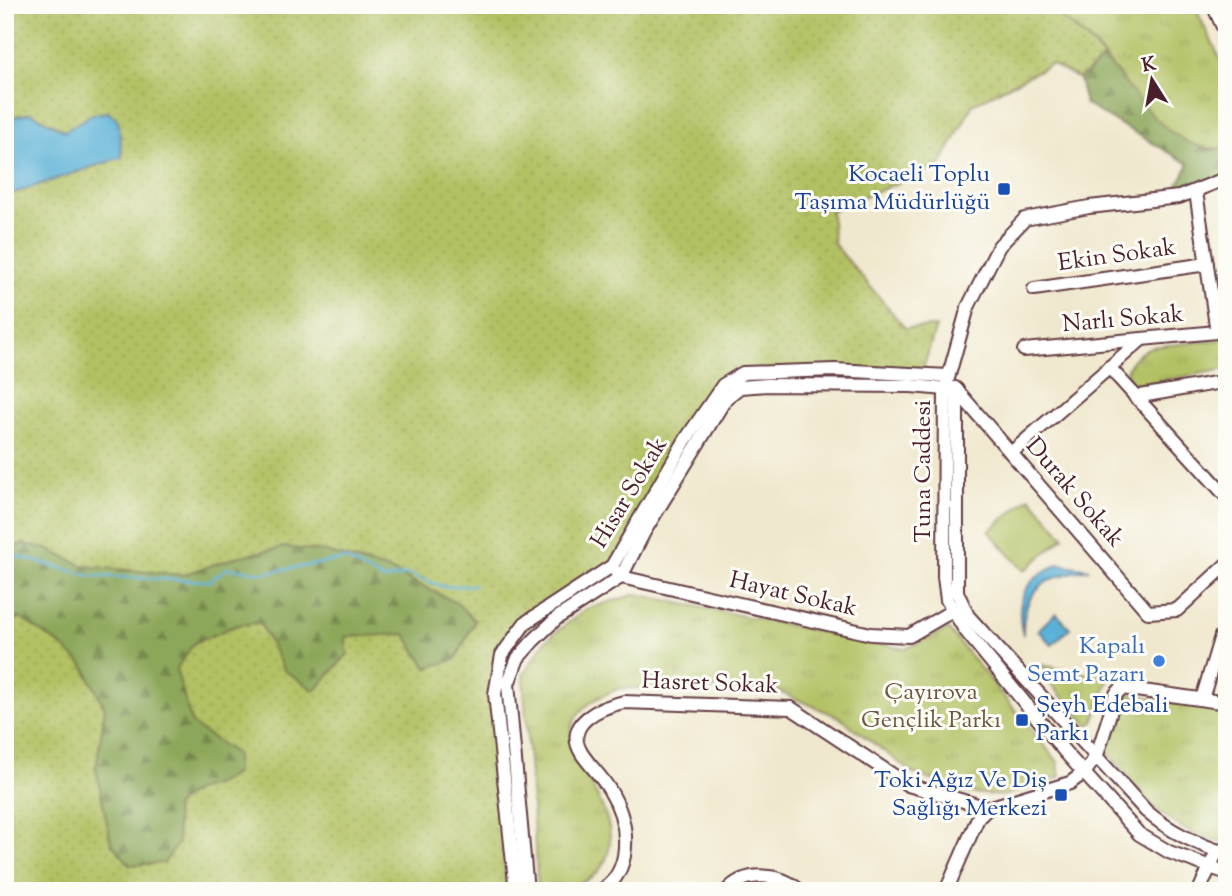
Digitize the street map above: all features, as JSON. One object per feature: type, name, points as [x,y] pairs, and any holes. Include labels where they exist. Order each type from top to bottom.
[{"type":"street","points":[[1213,5],[1227,36]]},
{"type":"street","name":"Tuna Caddesi","points":[[1223,852],[1160,823],[1031,687],[968,615],[947,600],[944,577],[950,385],[968,307],[999,246],[1025,219],[1196,192],[1227,178]]},
{"type":"street","name":"Ekin Sokak","points":[[1196,192],[1206,264],[1222,331]]},
{"type":"street","name":"Ekin Sokak","points":[[1034,289],[1206,264]]},
{"type":"street","name":"Narlı Sokak","points":[[1024,350],[1222,331]]},
{"type":"street","points":[[1011,453],[1142,339]]},
{"type":"street","points":[[1109,367],[1227,497]]},
{"type":"street","name":"Hisar Sokak","points":[[516,891],[495,694],[502,655],[525,623],[612,566],[686,439],[723,384],[743,373],[835,370],[950,385]]},
{"type":"street","points":[[1135,397],[1227,382]]},
{"type":"street","name":"Durak Sokak","points":[[950,385],[1148,612],[1177,610],[1227,564]]},
{"type":"street","name":"Hisar Sokak","points":[[527,891],[508,684],[518,657],[557,618],[621,577],[644,532],[726,398],[740,387],[950,385]]},
{"type":"street","points":[[612,566],[621,577]]},
{"type":"street","name":"Hayat Sokak","points":[[621,577],[871,634],[909,636],[958,608]]},
{"type":"street","name":"Tuna Caddesi","points":[[958,608],[989,661],[1139,835],[1169,852],[1227,873]]},
{"type":"street","points":[[1202,699],[1221,636],[1227,629]]},
{"type":"street","points":[[946,891],[978,818],[988,808],[1070,783],[1084,772],[1097,755],[1116,694],[1122,688],[1227,703]]},
{"type":"street","name":"Hasret Sokak","points":[[600,891],[622,869],[626,844],[624,821],[609,789],[580,751],[578,735],[588,715],[601,707],[624,702],[791,708],[908,785],[988,808]]},
{"type":"street","points":[[1199,891],[1209,867],[1223,852]]},
{"type":"street","points":[[727,891],[731,886],[754,876],[774,877],[800,891]]},
{"type":"green space","points":[[5,5],[1046,5],[1091,43],[1104,58],[1079,79],[1051,64],[973,104],[941,165],[831,211],[834,244],[905,328],[936,327],[923,369],[744,371],[722,385],[610,568],[517,636],[498,753],[506,891],[5,891],[5,196],[122,157],[93,114],[65,131],[31,113],[5,119]]},
{"type":"green space","points":[[1046,5],[1194,5],[1227,73],[1227,148],[1205,147],[1185,140],[1167,128],[1150,113],[1092,43]]},
{"type":"green space","points":[[1104,58],[1151,113],[1208,150],[1227,148],[1227,173],[1213,181],[1177,186],[1189,164],[1085,104],[1079,79]]},
{"type":"green space","points":[[1227,339],[1227,369],[1141,384],[1133,383],[1126,373],[1135,357],[1151,347]]},
{"type":"green space","points":[[1030,497],[1064,537],[1024,571],[989,531]]},
{"type":"green space","points":[[23,544],[45,548],[84,566],[183,575],[240,556],[285,547],[325,552],[390,570],[457,603],[475,621],[456,659],[427,668],[405,634],[345,637],[348,654],[315,691],[284,670],[260,623],[237,625],[194,643],[176,669],[192,724],[236,754],[236,773],[220,783],[191,793],[175,807],[178,843],[164,863],[130,865],[111,843],[96,769],[105,708],[83,665],[57,642],[20,618],[5,622],[5,550]]},
{"type":"green space","name":"Çayırova Gençlik Parkı","points":[[636,594],[905,649],[948,629],[1058,762],[1060,777],[1003,796],[961,792],[913,773],[839,717],[775,690],[621,688],[588,704],[573,723],[572,743],[604,810],[610,834],[606,859],[598,872],[585,881],[538,890],[523,675],[546,640],[586,609]]},
{"type":"green space","points":[[1040,665],[1109,678],[1093,723],[1088,725],[1036,668]]},
{"type":"green space","points":[[1125,693],[1227,713],[1227,843],[1188,831],[1172,821],[1144,796],[1106,750]]},
{"type":"water","points":[[108,112],[118,120],[122,157],[5,196],[5,119],[31,113],[65,131],[93,114]]},
{"type":"water","points":[[1060,564],[1089,569],[1049,580],[1032,595],[1027,605],[1023,635],[1020,611],[1025,591],[1038,576]]},
{"type":"water","points":[[1056,613],[1070,628],[1052,645],[1038,630]]},
{"type":"waterway","points":[[5,553],[91,576],[210,581],[227,568],[265,573],[345,559],[384,580],[408,574],[444,587],[475,585]]},
{"type":"place","name":"Kocaeli Toplu Taşıma Müdürlüğü","points":[[1004,189]]},
{"type":"place","name":"Kapalı Semt Pazarı","points":[[1159,661]]},
{"type":"place","name":"Şeyh Edebali Parkı","points":[[1022,720]]},
{"type":"place","name":"Toki Ağız Ve Diş Sağlığı Merkezi","points":[[1061,795]]}]
